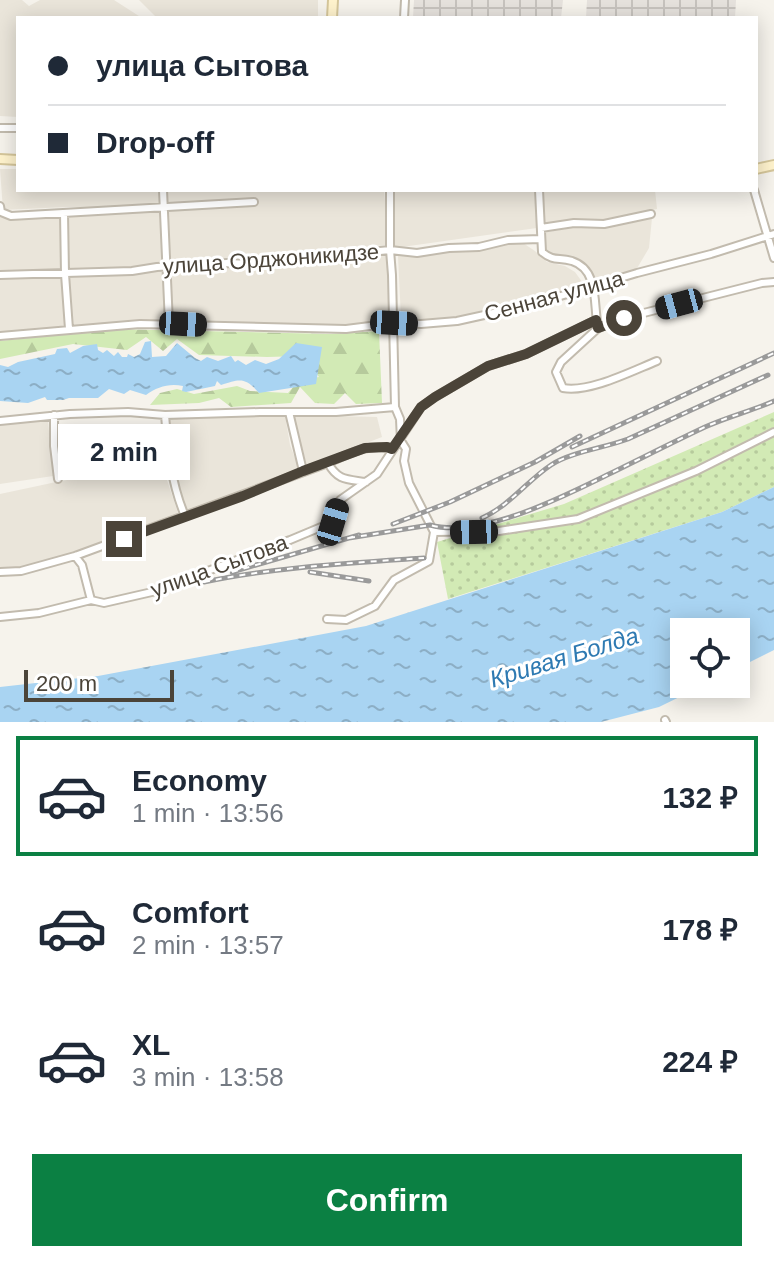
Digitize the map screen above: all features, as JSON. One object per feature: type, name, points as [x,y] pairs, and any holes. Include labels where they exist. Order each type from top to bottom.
[{"type":"street","points":[[163,192],[169,324]]},
{"type":"street","points":[[327,619],[346,620],[375,606],[394,580],[429,561],[434,532],[409,483],[404,461],[406,449],[400,438],[400,419],[395,407],[390,192]]},
{"type":"street","points":[[539,192],[542,252],[551,259],[572,261],[584,268],[594,286],[598,328]]},
{"type":"street","points":[[755,192],[771,235],[774,258]]},
{"type":"street","points":[[0,206],[1,212],[11,216],[254,202]]},
{"type":"street","points":[[64,213],[69,329]]},
{"type":"street","points":[[541,228],[574,223],[604,224],[651,214]]},
{"type":"street","name":"Сенная улица","points":[[0,336],[140,324],[346,329],[470,318],[534,304],[771,235]]},
{"type":"street","name":"улица Орджоникидзе","points":[[0,275],[250,264],[390,250],[417,253],[479,247],[508,240],[541,239]]},
{"type":"street","points":[[657,361],[590,386],[568,390],[563,388],[556,372],[561,362],[598,328],[624,318],[774,282]]},
{"type":"street","name":"улица Сытова","points":[[0,617],[39,613],[91,600],[104,603],[152,592],[333,522],[340,500],[377,474],[421,407],[488,366],[526,354],[596,320]]},
{"type":"street","points":[[0,421],[128,412],[165,415],[336,412],[395,407]]},
{"type":"street","points":[[289,412],[303,471]]},
{"type":"street","points":[[54,415],[58,479]]},
{"type":"street","points":[[165,415],[168,460],[185,516]]},
{"type":"street","points":[[434,532],[499,531],[578,519],[696,471],[774,432]]},
{"type":"street","points":[[0,572],[21,571],[75,556],[243,496],[365,448],[392,449]]},
{"type":"street","points":[[328,463],[341,478],[366,482]]},
{"type":"street","points":[[75,556],[82,565],[91,600]]},
{"type":"shaded area","points":[[0,0],[22,0],[29,6],[40,0],[114,0],[139,16],[16,16],[16,117],[0,116]]},
{"type":"shaded area","points":[[139,0],[318,0],[318,16],[155,16]]},
{"type":"shaded area","points":[[414,0],[563,0],[561,16],[413,16]]},
{"type":"shaded area","points":[[587,0],[736,0],[735,16],[586,16]]},
{"type":"shaded area","points":[[0,169],[16,169],[16,192],[161,192],[162,207],[3,210]]},
{"type":"shaded area","points":[[167,192],[384,192],[385,245],[251,260],[171,261],[167,210],[256,204],[256,200],[167,203]]},
{"type":"shaded area","points":[[393,192],[534,192],[537,228],[395,248]]},
{"type":"shaded area","points":[[541,192],[655,192],[657,209],[606,219],[545,223]]},
{"type":"shaded area","points":[[162,209],[166,266],[66,272],[66,214]]},
{"type":"shaded area","points":[[62,214],[63,272],[0,272],[0,215]]},
{"type":"shaded area","points":[[652,218],[649,248],[636,270],[597,281],[585,266],[552,257],[543,251],[542,233],[604,227]]},
{"type":"shaded area","points":[[510,241],[523,243],[547,262],[575,272],[585,286],[474,316],[432,321],[401,318],[398,256]]},
{"type":"shaded area","points":[[387,256],[389,321],[343,328],[170,323],[168,268]]},
{"type":"shaded area","points":[[166,268],[168,323],[71,328],[66,275]]},
{"type":"shaded area","points":[[63,275],[68,328],[0,334],[0,276]]},
{"type":"shaded area","points":[[285,415],[290,445],[300,471],[187,512],[172,461],[169,417]]},
{"type":"shaded area","points":[[293,415],[377,417],[382,437],[307,466]]},
{"type":"shaded area","points":[[48,420],[53,476],[0,484],[0,424]]},
{"type":"shaded area","points":[[162,465],[179,516],[65,556],[19,568],[0,569],[0,494]]},
{"type":"green space","points":[[112,329],[330,334],[379,331],[382,403],[356,404],[345,393],[334,404],[315,403],[300,387],[291,403],[231,407],[219,398],[199,403],[150,405],[160,393],[177,389],[194,394],[237,386],[250,391],[288,393],[299,380],[319,377],[302,356],[199,355],[177,339],[163,351],[146,337],[127,350],[73,344],[0,359],[0,341]]},
{"type":"green space","points":[[774,412],[774,487],[722,512],[448,599],[437,542],[564,504]]},
{"type":"water","points":[[151,341],[152,357],[166,356],[177,343],[201,361],[207,357],[218,361],[231,356],[235,362],[238,360],[246,365],[255,360],[266,364],[279,359],[296,343],[322,347],[316,384],[259,393],[246,382],[221,385],[217,381],[215,386],[186,392],[182,391],[183,386],[173,385],[146,395],[130,390],[124,394],[109,389],[98,398],[47,400],[45,397],[28,403],[0,401],[0,365],[8,367],[55,354],[57,349],[67,348],[70,353],[83,346],[97,344],[98,350],[103,353],[107,350],[114,356],[118,352],[122,357],[128,354],[134,357],[140,354],[145,342]]},
{"type":"water","name":"Кривая Болда","points":[[774,487],[774,650],[750,662],[750,618],[670,618],[670,698],[677,698],[659,707],[601,722],[0,722],[0,687],[98,676],[366,626],[722,512]]},
{"type":"railway","points":[[572,447],[774,353]]},
{"type":"railway","points":[[482,518],[501,507],[551,465],[578,453],[628,439],[768,375]]},
{"type":"railway","points":[[349,538],[430,525],[450,528],[472,526],[519,514],[566,495],[705,427],[774,401]]},
{"type":"railway","points":[[393,524],[450,502],[535,462],[580,436]]},
{"type":"railway","points":[[232,572],[359,535]]},
{"type":"railway","points":[[204,582],[286,569],[424,558]]},
{"type":"railway","points":[[310,572],[369,581]]},
{"type":"route","points":[[124,539],[353,452],[365,448],[392,449],[421,407],[488,366],[526,354],[596,320],[598,328],[624,318]]}]
